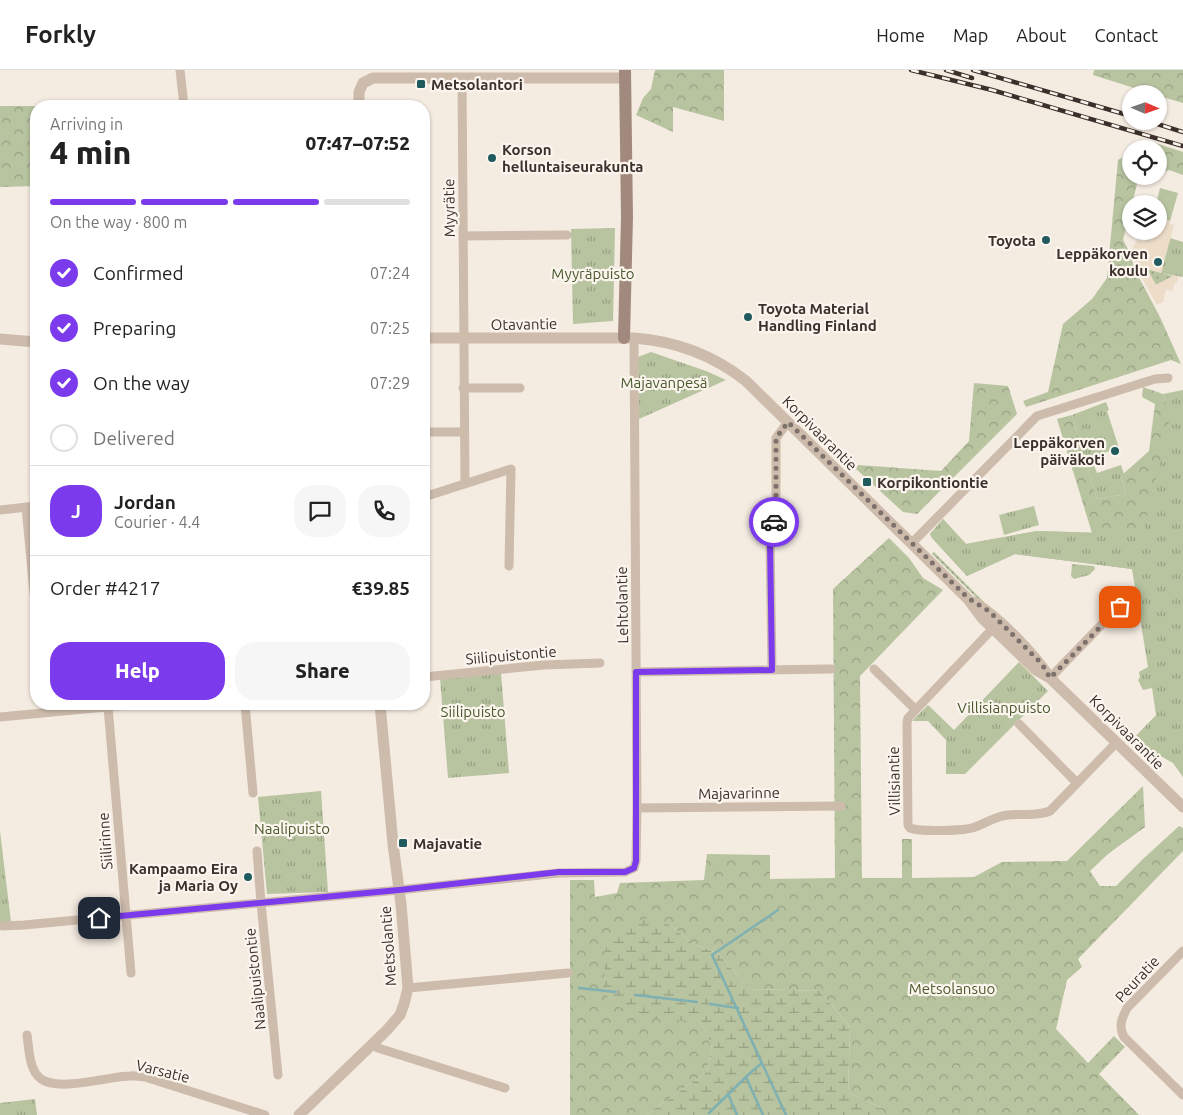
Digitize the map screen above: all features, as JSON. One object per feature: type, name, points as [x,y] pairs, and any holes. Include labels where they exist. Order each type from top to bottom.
[{"type":"main road","points":[[625,74],[629,338]]},
{"type":"street","points":[[180,70],[183,100]]},
{"type":"street","points":[[359,100],[359,92],[363,83],[373,78],[625,74]]},
{"type":"street","name":"Myyrätie","points":[[462,78],[463,432],[465,484]]},
{"type":"street","points":[[463,236],[567,235]]},
{"type":"street","name":"Otavantie","points":[[430,338],[629,338]]},
{"type":"street","name":"Korpivaarantie","points":[[629,338],[674,344],[714,359],[746,381],[968,598],[982,618],[996,625],[1036,670],[1050,678],[1183,807]]},
{"type":"street","name":"Lehtolantie","points":[[399,890],[559,872],[608,873],[634,868],[636,861],[637,808],[636,672],[629,338]]},
{"type":"street","points":[[0,339],[30,342]]},
{"type":"street","points":[[912,543],[1037,416],[1154,379],[1168,378]]},
{"type":"street","points":[[463,388],[520,388]]},
{"type":"street","points":[[772,670],[770,542],[776,510],[776,438],[788,422]]},
{"type":"street","points":[[430,432],[463,432]]},
{"type":"street","points":[[430,496],[510,468],[509,566]]},
{"type":"street","points":[[26,507],[30,549]]},
{"type":"street","points":[[0,510],[30,507]]},
{"type":"street","points":[[1050,678],[1130,598]]},
{"type":"street","name":"Villisiantie","points":[[996,625],[908,718],[908,825],[910,828],[918,830],[966,829],[974,828],[994,818],[1007,815],[1045,813],[1050,811],[1116,743]]},
{"type":"street","name":"Siilipuistontie","points":[[430,676],[544,665],[600,662]]},
{"type":"street","points":[[636,672],[831,669]]},
{"type":"street","points":[[874,669],[915,709]]},
{"type":"street","points":[[0,717],[35,710]]},
{"type":"street","name":"Siilirinne","points":[[108,710],[130,973]]},
{"type":"street","points":[[246,710],[253,793]]},
{"type":"street","name":"Metsolantie","points":[[299,1115],[372,1045],[400,1014],[408,988],[381,710]]},
{"type":"street","points":[[1018,724],[1077,783]]},
{"type":"street","name":"Majavarinne","points":[[637,808],[841,806]]},
{"type":"street","name":"Naalipuistontie","points":[[257,851],[278,1075]]},
{"type":"street","points":[[2,926],[399,890]]},
{"type":"street","name":"Peuratie","points":[[1182,955],[1128,1008],[1122,1017],[1121,1031],[1183,1095]]},
{"type":"street","points":[[408,988],[568,973]]},
{"type":"street","name":"Varsatie","points":[[28,1035],[32,1066],[43,1081],[56,1085],[131,1076],[145,1077],[265,1115]]},
{"type":"street","points":[[372,1045],[505,1088]]},
{"type":"green space","points":[[655,70],[724,70],[724,121],[673,107],[673,132],[636,115],[643,98],[651,89]]},
{"type":"green space","points":[[1094,70],[1183,70],[1183,103],[1168,99],[1168,85],[1125,85],[1093,75]]},
{"type":"green space","points":[[0,106],[30,106],[30,186],[0,187]]},
{"type":"green space","points":[[1167,147],[1183,152],[1183,175],[1167,171]]},
{"type":"green space","points":[[1122,158],[1122,185],[1137,185],[1134,195],[1122,195],[1122,240],[1129,251],[1136,272],[1160,317],[1181,364],[1171,360],[1026,407],[1023,401],[1048,392],[1063,324],[1092,299],[1107,278],[1118,160]]},
{"type":"green space","points":[[1160,188],[1178,193],[1170,221],[1167,220],[1167,195],[1158,195]]},
{"type":"green space","name":"Myyräpuisto","points":[[615,228],[613,321],[573,324],[571,229]]},
{"type":"green space","points":[[1170,238],[1183,242],[1183,277],[1161,273]]},
{"type":"green space","points":[[1147,269],[1173,276],[1156,285]]},
{"type":"green space","name":"Majavanpesä","points":[[651,352],[726,380],[639,419],[638,357]]},
{"type":"green space","points":[[974,383],[1008,386],[1017,414],[917,514],[903,512],[856,469],[858,465],[941,471],[969,441]]},
{"type":"green space","points":[[1143,387],[1163,394],[1165,401],[1183,398],[1183,777],[1132,569],[1015,554],[967,576],[930,534],[943,519],[966,544],[1037,531],[1092,533],[1057,419],[1072,415],[1097,499],[1126,494],[1121,476],[1149,451],[1155,404],[1142,397]]},
{"type":"green space","points":[[1183,390],[1183,777],[1173,763],[1145,747],[1134,738],[1156,715],[1152,688],[1143,690],[1138,680],[1140,677],[1139,672],[1148,667],[1132,569],[1015,554],[967,576],[930,534],[943,519],[966,544],[1037,531],[1143,534],[1170,418],[1163,394]]},
{"type":"green space","points":[[1106,402],[1119,448],[1091,457],[1097,473],[1121,465],[1124,474],[1121,476],[1126,494],[1097,499],[1072,415]]},
{"type":"green space","points":[[1034,506],[1039,525],[1004,535],[999,515]]},
{"type":"green space","name":"Metsolansuo","points":[[889,538],[909,558],[923,578],[943,590],[860,676],[862,878],[902,878],[902,839],[912,839],[912,878],[974,877],[1002,862],[1067,861],[1143,786],[1145,827],[1108,854],[1090,871],[1100,886],[1116,886],[1179,826],[1183,828],[1183,851],[1078,959],[1082,967],[1067,980],[1056,1029],[1088,1063],[1114,1036],[1125,1047],[1099,1074],[1139,1115],[885,1115],[878,1106],[848,1093],[850,1027],[820,991],[749,989],[719,954],[692,943],[670,925],[664,1021],[700,1021],[712,1046],[707,1072],[646,1115],[570,1115],[570,880],[594,880],[595,897],[617,893],[620,883],[704,880],[707,854],[770,855],[770,879],[835,878],[833,589]]},
{"type":"green space","points":[[934,552],[988,606],[987,608],[932,554]]},
{"type":"green space","points":[[1072,564],[1094,566],[1095,569],[1089,575],[1074,579],[1071,576]]},
{"type":"green space","name":"Villisianpuisto","points":[[1019,662],[1048,691],[965,774],[946,774],[946,740],[928,721],[912,721],[928,705],[954,730]]},
{"type":"green space","name":"Siilipuisto","points":[[501,673],[509,773],[448,778],[440,678]]},
{"type":"green space","name":"Naalipuisto","points":[[321,791],[328,892],[267,894],[258,797]]},
{"type":"green space","points":[[0,831],[11,922],[0,923]]},
{"type":"green space","points":[[647,918],[670,925],[692,943],[719,954],[749,989],[820,991],[850,1027],[848,1093],[878,1106],[885,1115],[646,1115],[707,1072],[712,1046],[700,1021],[664,1021],[612,1005],[603,989],[606,948],[631,923]]},
{"type":"green space","points":[[35,1099],[37,1115],[0,1115],[0,1103]]},
{"type":"shaded area","points":[[1167,220],[1170,221],[1169,224],[1174,225],[1161,273],[1147,269],[1156,285],[1173,276],[1179,276],[1172,291],[1166,289],[1163,302],[1157,305],[1138,271],[1132,249],[1137,240],[1145,242],[1146,240],[1167,240]]},
{"type":"waterway","points":[[778,910],[712,955],[786,1115]]},
{"type":"waterway","points":[[579,988],[616,992]]},
{"type":"waterway","points":[[635,995],[697,1002]]},
{"type":"waterway","points":[[710,1004],[738,1008]]},
{"type":"waterway","points":[[709,1113],[762,1063]]},
{"type":"waterway","points":[[746,1077],[763,1115]]},
{"type":"waterway","points":[[728,1094],[737,1115]]},
{"type":"railway","points":[[911,70],[992,90],[1183,146]]},
{"type":"railway","points":[[946,70],[972,78]]},
{"type":"railway","points":[[973,70],[1122,113]]},
{"type":"railway","points":[[1168,127],[1183,132]]},
{"type":"way so far","points":[[774,522],[776,510],[776,438],[788,422],[968,598],[989,611],[1042,664],[1050,678],[1120,607]]},
{"type":"place","name":"Metsolantori","points":[[421,84]]},
{"type":"place","name":"Korson helluntaiseurakunta","points":[[492,158]]},
{"type":"place","name":"Toyota","points":[[1046,240]]},
{"type":"place","name":"Leppäkorven koulu","points":[[1158,262]]},
{"type":"place","name":"Toyota Material Handling Finland","points":[[748,317]]},
{"type":"place","name":"Leppäkorven päiväkoti","points":[[1115,451]]},
{"type":"place","name":"Korpikontiontie","points":[[867,482]]},
{"type":"place","name":"Majavatie","points":[[403,843]]},
{"type":"place","name":"Kampaamo Eira ja Maria Oy","points":[[248,877]]},
{"type":"route","points":[[99,918],[399,890],[559,872],[625,872],[634,868],[636,861],[637,808],[636,672],[772,670],[770,542],[774,522]]}]
